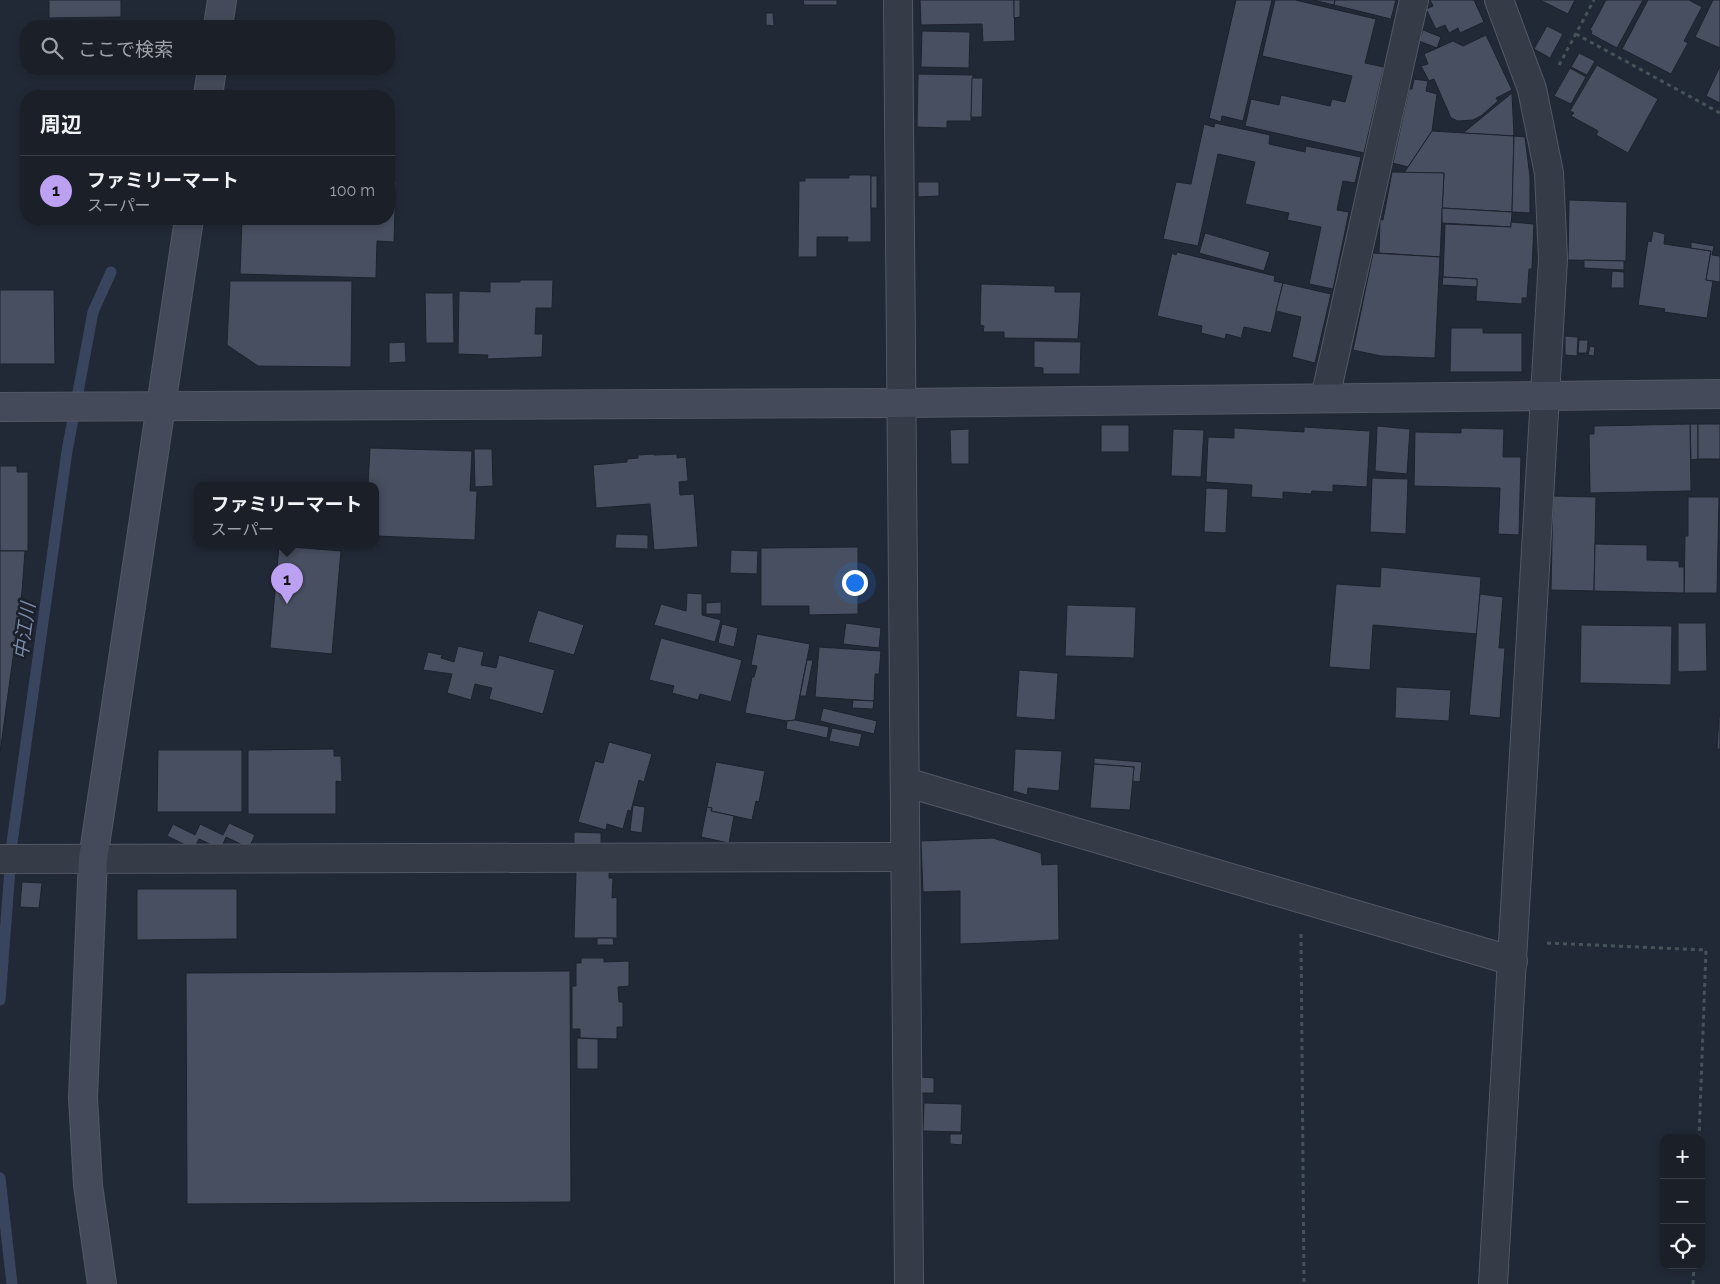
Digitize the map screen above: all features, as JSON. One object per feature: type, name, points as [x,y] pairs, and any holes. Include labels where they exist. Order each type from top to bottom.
[{"type":"street","points":[[219,20],[222,0]]},
{"type":"street","points":[[898,0],[909,1284]]},
{"type":"street","points":[[1325,398],[1414,0]]},
{"type":"street","points":[[1493,1284],[1553,259],[1549,172],[1532,89],[1499,0]]},
{"type":"street","points":[[209,90],[211,75]]},
{"type":"street","points":[[102,1284],[88,1185],[83,1098],[93,859],[189,225]]},
{"type":"street","points":[[0,407],[900,403],[1720,394]]},
{"type":"street","points":[[905,782],[1300,899],[1513,952]]},
{"type":"street","points":[[0,859],[905,857]]},
{"type":"path","points":[[1532,89],[1551,79],[1594,0]]},
{"type":"path","points":[[1576,34],[1720,113]]},
{"type":"path","points":[[1300,899],[1304,1284]]},
{"type":"path","points":[[1513,952],[1706,950],[1699,1134]]},
{"type":"path","points":[[1693,1284],[1694,1269]]},
{"type":"building","points":[[49,0],[121,0],[121,17],[49,18]]},
{"type":"building","points":[[803,0],[837,0],[837,5],[804,5]]},
{"type":"building","points":[[920,0],[1014,0],[1015,41],[983,42],[982,24],[921,25]]},
{"type":"building","points":[[1014,0],[1020,0],[1020,17],[1014,18]]},
{"type":"building","points":[[1236,0],[1272,0],[1243,121],[1222,116],[1221,122],[1209,118]]},
{"type":"building","points":[[1275,0],[1295,0],[1376,19],[1365,63],[1384,67],[1364,153],[1245,126],[1251,99],[1279,105],[1281,95],[1330,106],[1332,99],[1345,102],[1352,76],[1262,56]]},
{"type":"building","points":[[1313,0],[1335,0],[1334,5]]},
{"type":"building","points":[[1335,0],[1396,0],[1391,19],[1334,5]]},
{"type":"building","points":[[1430,0],[1474,0],[1484,22],[1460,33],[1458,28],[1449,33],[1445,25],[1436,29],[1426,9],[1433,6]]},
{"type":"building","points":[[1540,0],[1575,0],[1568,14]]},
{"type":"building","points":[[1606,0],[1643,0],[1617,48],[1591,34],[1592,31],[1590,30]]},
{"type":"building","points":[[1648,0],[1689,0],[1702,7],[1684,41],[1688,43],[1671,74],[1622,49]]},
{"type":"building","points":[[1713,0],[1720,0],[1720,48],[1695,37]]},
{"type":"building","points":[[766,13],[773,13],[774,26],[766,25]]},
{"type":"building","points":[[1547,26],[1563,34],[1550,58],[1534,49]]},
{"type":"building","points":[[1423,30],[1441,37],[1437,48],[1419,41]]},
{"type":"building","points":[[922,31],[970,32],[969,68],[921,67]]},
{"type":"building","points":[[1486,35],[1512,90],[1496,98],[1498,101],[1481,116],[1473,120],[1458,121],[1451,118],[1434,79],[1429,81],[1421,66],[1428,64],[1424,54],[1453,41],[1463,46]]},
{"type":"building","points":[[1579,53],[1595,61],[1587,75],[1571,67]]},
{"type":"building","points":[[1597,65],[1658,99],[1628,153],[1596,135],[1598,131],[1571,116],[1574,113],[1570,111]]},
{"type":"building","points":[[1720,66],[1720,103],[1706,96]]},
{"type":"building","points":[[1570,68],[1586,77],[1571,104],[1554,96]]},
{"type":"building","points":[[918,74],[973,75],[971,121],[947,121],[947,128],[917,127]]},
{"type":"building","points":[[972,78],[983,78],[982,117],[971,117]]},
{"type":"building","points":[[1414,79],[1428,81],[1426,91],[1437,94],[1432,131],[1408,167],[1393,163],[1409,89],[1412,89]]},
{"type":"building","points":[[1512,93],[1514,136],[1463,133]]},
{"type":"building","points":[[1215,123],[1270,135],[1269,144],[1305,152],[1306,146],[1361,157],[1355,183],[1343,181],[1337,210],[1349,212],[1333,289],[1309,284],[1321,227],[1287,220],[1289,213],[1245,204],[1255,162],[1218,154],[1198,246],[1163,239],[1176,182],[1191,184],[1204,124],[1214,127]]},
{"type":"building","points":[[1432,131],[1514,136],[1512,212],[1442,208],[1444,173],[1404,173]]},
{"type":"building","points":[[1514,136],[1525,137],[1530,177],[1530,213],[1512,212]]},
{"type":"building","points":[[1392,172],[1444,173],[1440,257],[1379,253],[1380,219],[1383,220]]},
{"type":"building","points":[[849,175],[871,175],[871,242],[847,242],[848,237],[817,237],[817,257],[798,257],[799,181],[805,181],[805,178],[849,178]]},
{"type":"building","points":[[871,176],[877,176],[877,208],[871,208]]},
{"type":"building","points":[[918,182],[939,182],[939,196],[918,197]]},
{"type":"building","points":[[1569,200],[1627,202],[1626,261],[1568,260]]},
{"type":"building","points":[[1442,208],[1512,212],[1511,227],[1442,223]]},
{"type":"building","points":[[1511,222],[1534,224],[1532,269],[1529,269],[1527,298],[1522,298],[1522,304],[1476,301],[1477,279],[1443,277],[1445,224],[1511,227]]},
{"type":"building","points":[[242,225],[395,225],[394,242],[377,241],[376,278],[240,274]]},
{"type":"building","points":[[1653,231],[1665,234],[1664,244],[1711,251],[1706,280],[1713,281],[1707,318],[1664,312],[1665,309],[1638,305],[1648,241],[1651,242]]},
{"type":"building","points":[[1205,233],[1270,252],[1264,271],[1199,253]]},
{"type":"building","points":[[1691,242],[1714,246],[1712,255],[1720,256],[1720,282],[1706,280],[1711,251],[1691,248]]},
{"type":"building","points":[[1177,252],[1275,276],[1274,281],[1283,283],[1271,333],[1244,327],[1241,338],[1226,334],[1225,339],[1201,333],[1202,326],[1157,316],[1172,253],[1176,255]]},
{"type":"building","points":[[1373,253],[1440,257],[1435,358],[1381,356],[1353,350]]},
{"type":"building","points":[[1584,260],[1624,261],[1624,270],[1584,268]]},
{"type":"building","points":[[1612,271],[1624,272],[1624,288],[1611,288]]},
{"type":"building","points":[[1443,277],[1477,279],[1477,287],[1442,285]]},
{"type":"building","points":[[520,280],[553,280],[552,308],[536,308],[535,334],[543,334],[542,357],[487,359],[488,355],[458,354],[459,291],[490,292],[490,282],[520,282]]},
{"type":"building","points":[[230,281],[352,281],[351,367],[258,366],[227,345]]},
{"type":"building","points":[[1283,283],[1331,294],[1315,363],[1292,357],[1301,317],[1276,311]]},
{"type":"building","points":[[981,284],[1055,286],[1055,292],[1081,292],[1078,339],[1004,338],[1004,332],[983,332],[984,326],[980,325]]},
{"type":"building","points":[[0,290],[54,290],[55,364],[0,364]]},
{"type":"building","points":[[425,293],[453,293],[454,343],[426,343]]},
{"type":"building","points":[[1451,328],[1483,328],[1483,333],[1522,333],[1522,372],[1450,372]]},
{"type":"building","points":[[1565,336],[1578,337],[1577,356],[1565,355]]},
{"type":"building","points":[[1579,340],[1588,340],[1587,353],[1578,353]]},
{"type":"building","points":[[1034,341],[1081,342],[1080,374],[1043,374],[1043,368],[1034,367]]},
{"type":"building","points":[[405,342],[406,362],[389,363],[389,343]]},
{"type":"building","points":[[1590,346],[1595,347],[1594,356],[1588,355]]},
{"type":"building","points":[[1690,424],[1698,424],[1698,459],[1691,460]]},
{"type":"building","points":[[1690,424],[1691,491],[1590,493],[1589,434],[1594,434],[1594,426]]},
{"type":"building","points":[[1698,424],[1720,424],[1720,459],[1698,459]]},
{"type":"building","points":[[1101,425],[1129,425],[1129,452],[1101,452]]},
{"type":"building","points":[[1377,426],[1410,429],[1407,474],[1375,471]]},
{"type":"building","points":[[1304,427],[1370,431],[1367,487],[1333,485],[1333,492],[1312,491],[1311,494],[1283,492],[1283,499],[1251,497],[1252,485],[1206,482],[1208,437],[1234,438],[1234,428],[1304,432]]},
{"type":"building","points":[[1461,428],[1504,429],[1503,457],[1521,457],[1519,535],[1498,534],[1500,488],[1414,486],[1415,432],[1461,433]]},
{"type":"building","points":[[969,429],[969,464],[951,464],[950,430]]},
{"type":"building","points":[[1173,429],[1204,430],[1201,477],[1171,476]]},
{"type":"building","points":[[370,448],[472,451],[470,491],[477,491],[475,540],[379,536],[379,482],[368,482]]},
{"type":"building","points":[[474,449],[492,449],[493,486],[475,487]]},
{"type":"building","points":[[677,454],[677,458],[686,457],[688,481],[679,482],[680,495],[694,494],[698,547],[654,550],[650,504],[596,508],[593,465],[627,462],[627,459],[638,458],[638,455]]},
{"type":"building","points":[[0,466],[17,466],[17,472],[28,472],[28,551],[0,551]]},
{"type":"building","points":[[1372,478],[1408,479],[1406,534],[1370,532]]},
{"type":"building","points":[[1206,488],[1228,489],[1226,533],[1204,532]]},
{"type":"building","points":[[1553,496],[1596,497],[1594,591],[1551,590]]},
{"type":"building","points":[[1688,497],[1719,497],[1717,593],[1684,593],[1685,536],[1688,536]]},
{"type":"building","points":[[616,534],[648,535],[648,549],[615,548]]},
{"type":"building","points":[[1595,544],[1647,545],[1647,560],[1679,561],[1679,567],[1684,567],[1684,593],[1594,591]]},
{"type":"building","points":[[279,547],[341,551],[332,654],[270,648]]},
{"type":"building","points":[[858,547],[858,614],[809,615],[809,606],[761,606],[761,548]]},
{"type":"building","points":[[731,550],[758,551],[757,574],[730,573]]},
{"type":"building","points":[[0,551],[25,551],[22,592],[0,753]]},
{"type":"building","points":[[1381,567],[1481,577],[1477,634],[1373,625],[1370,670],[1329,667],[1336,584],[1380,587]]},
{"type":"building","points":[[687,593],[702,594],[702,615],[721,620],[715,642],[654,625],[661,604],[686,611]]},
{"type":"building","points":[[1480,594],[1503,597],[1499,648],[1505,648],[1500,718],[1469,715]]},
{"type":"building","points":[[721,602],[721,614],[706,614],[706,603]]},
{"type":"building","points":[[1067,605],[1136,607],[1134,658],[1065,656]]},
{"type":"building","points":[[538,610],[584,625],[574,655],[528,642]]},
{"type":"building","points":[[846,623],[881,628],[879,648],[843,644]]},
{"type":"building","points":[[1678,623],[1706,623],[1707,671],[1678,672]]},
{"type":"building","points":[[722,624],[738,628],[734,647],[718,643]]},
{"type":"building","points":[[1581,625],[1672,626],[1671,685],[1580,683]]},
{"type":"building","points":[[757,634],[810,644],[795,720],[787,721],[745,713],[752,677],[754,677],[757,666],[751,665]]},
{"type":"building","points":[[661,638],[742,660],[731,702],[700,694],[698,700],[672,693],[674,686],[649,680]]},
{"type":"building","points":[[458,646],[484,652],[481,665],[496,668],[499,655],[555,670],[543,714],[489,699],[492,688],[475,684],[471,700],[447,693],[452,674],[423,670],[428,652],[442,655],[441,658],[454,662]]},
{"type":"building","points":[[819,647],[881,651],[879,674],[875,674],[874,701],[815,697]]},
{"type":"building","points":[[807,660],[813,660],[806,696],[800,696]]},
{"type":"building","points":[[1019,670],[1058,673],[1055,720],[1016,717]]},
{"type":"building","points":[[1396,687],[1451,690],[1449,721],[1395,718]]},
{"type":"building","points":[[853,700],[874,701],[873,709],[852,708]]},
{"type":"building","points":[[823,708],[877,721],[874,734],[820,721]]},
{"type":"building","points":[[1719,716],[1720,749],[1717,749]]},
{"type":"building","points":[[795,720],[829,727],[827,738],[786,729],[787,721]]},
{"type":"building","points":[[832,728],[862,734],[859,747],[829,741]]},
{"type":"building","points":[[609,742],[652,754],[644,782],[639,780],[631,811],[628,810],[623,829],[607,824],[606,830],[578,822],[595,761],[603,763]]},
{"type":"building","points":[[334,749],[334,756],[341,756],[342,782],[336,781],[336,814],[248,814],[248,750]]},
{"type":"building","points":[[1015,749],[1062,751],[1059,791],[1028,788],[1027,795],[1013,791]]},
{"type":"building","points":[[158,750],[242,750],[242,812],[157,812]]},
{"type":"building","points":[[1094,758],[1142,762],[1140,782],[1132,781],[1134,767],[1094,764]]},
{"type":"building","points":[[716,762],[765,771],[759,802],[756,801],[752,820],[711,811],[712,808],[707,807]]},
{"type":"building","points":[[1094,764],[1134,767],[1130,810],[1090,808]]},
{"type":"building","points":[[633,805],[645,807],[642,833],[630,831]]},
{"type":"building","points":[[707,807],[712,808],[711,811],[734,816],[729,843],[701,837]]},
{"type":"building","points":[[229,823],[255,835],[249,848],[226,837],[221,849],[199,839],[194,849],[167,836],[173,824],[195,835],[200,824],[223,835]]},
{"type":"building","points":[[574,832],[601,833],[601,844],[574,844]]},
{"type":"building","points":[[993,838],[1041,853],[1042,865],[1058,864],[1059,940],[960,944],[960,891],[923,892],[921,841]]},
{"type":"building","points":[[576,872],[609,872],[609,878],[613,878],[612,898],[617,897],[617,938],[574,938]]},
{"type":"building","points":[[22,882],[42,883],[39,908],[20,907]]},
{"type":"building","points":[[137,889],[237,889],[237,939],[137,940]]},
{"type":"building","points":[[597,938],[613,938],[614,945],[597,945]]},
{"type":"building","points":[[581,958],[604,958],[604,962],[629,961],[629,986],[618,987],[619,1002],[623,1002],[623,1027],[617,1027],[617,1039],[580,1038],[580,1029],[572,1029],[572,986],[576,986],[576,963],[581,963]]},
{"type":"building","points":[[570,971],[571,1202],[187,1204],[186,973]]},
{"type":"building","points":[[577,1038],[598,1039],[598,1069],[577,1069]]},
{"type":"building","points":[[921,1077],[934,1078],[934,1093],[921,1093]]},
{"type":"building","points":[[924,1103],[962,1104],[961,1132],[923,1131]]},
{"type":"building","points":[[950,1134],[963,1134],[962,1145],[950,1144]]},
{"type":"waterway","name":"中江川","points":[[0,1000],[12,843],[67,451],[93,312],[111,272]]},
{"type":"waterway","name":"中江川","points":[[0,1178],[12,1284]]},
{"type":"place","name":"ファミリーマート","points":[[287,604]]}]
